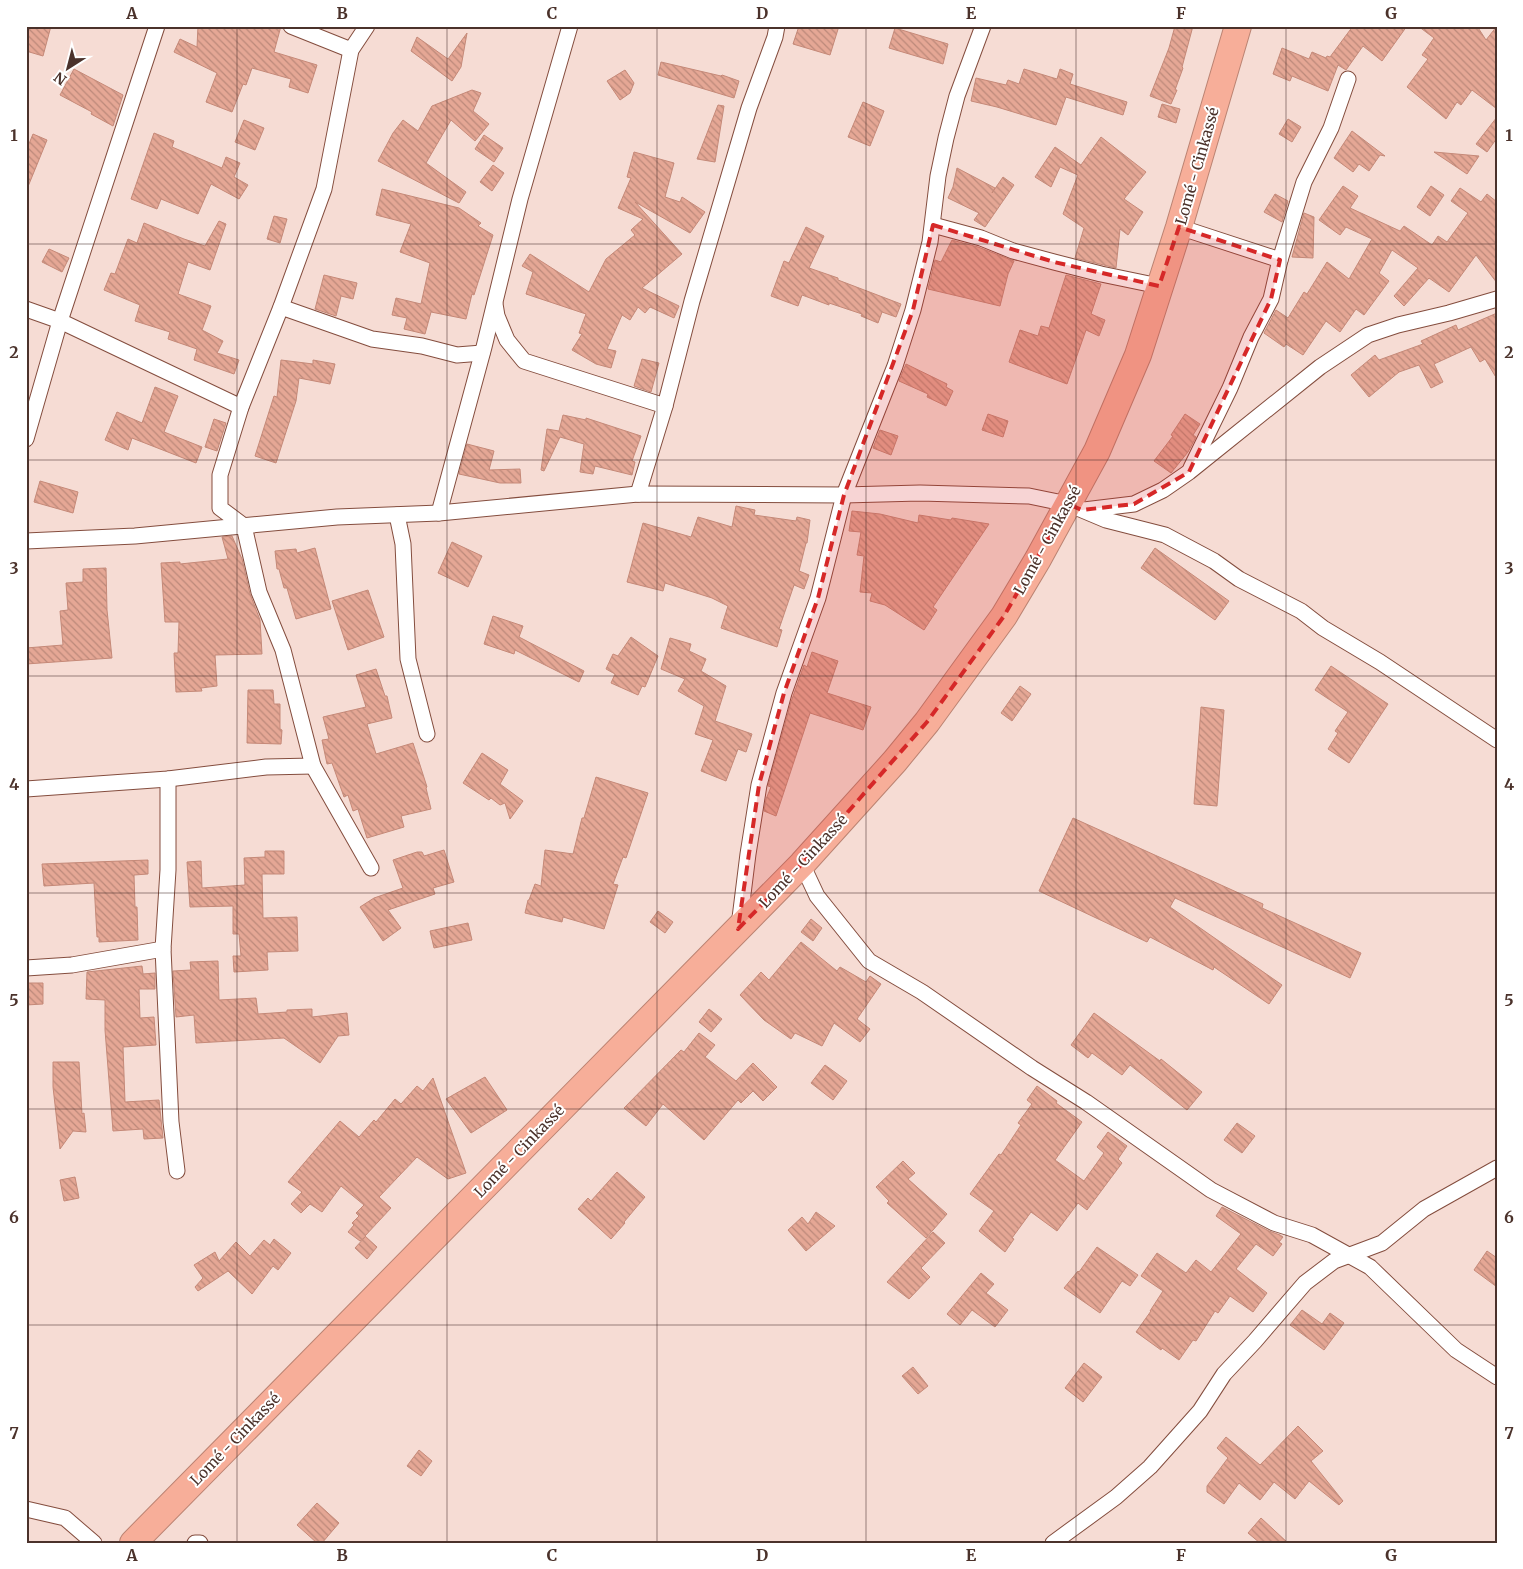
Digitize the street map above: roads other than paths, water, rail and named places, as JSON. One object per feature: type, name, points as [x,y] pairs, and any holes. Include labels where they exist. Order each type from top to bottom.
[{"type":"highway","name":"Lomé - Cinkassé","points":[[133,1543],[802,864],[895,761],[927,722],[1004,616],[1038,559],[1075,507],[1096,451],[1138,355],[1179,227],[1238,26]]},
{"type":"street","points":[[26,439],[60,321],[157,26]]},
{"type":"street","points":[[291,26],[351,50]]},
{"type":"street","points":[[367,26],[351,50],[324,189],[281,308],[241,406],[220,475],[220,508],[244,526],[259,592],[282,650],[313,766],[372,868]]},
{"type":"street","points":[[438,514],[482,353],[520,199],[570,26]]},
{"type":"street","points":[[638,494],[666,406],[692,301],[746,117],[775,37],[777,26]]},
{"type":"street","points":[[738,929],[759,785],[784,693],[818,598],[844,495],[910,320],[930,242],[938,176],[946,138],[957,96],[983,26]]},
{"type":"street","points":[[1189,472],[1230,388],[1251,337],[1270,299],[1304,182],[1331,128],[1348,79]]},
{"type":"street","points":[[933,225],[981,238],[1013,251],[1038,258],[1159,286]]},
{"type":"street","points":[[1179,227],[1280,260]]},
{"type":"street","points":[[1075,507],[1134,504],[1163,490],[1189,472],[1320,367],[1368,335],[1398,325],[1497,300]]},
{"type":"street","points":[[495,303],[497,316],[507,340],[524,361],[666,406]]},
{"type":"street","points":[[281,308],[372,339],[422,346],[457,355],[482,353]]},
{"type":"street","points":[[26,309],[60,321],[241,406]]},
{"type":"street","points":[[26,541],[135,536],[337,517],[438,514],[638,494],[844,495],[920,493],[1029,496],[1075,507],[1106,520],[1165,535],[1214,561],[1239,579],[1301,611],[1323,628],[1380,662],[1497,740]]},
{"type":"street","points":[[397,515],[403,544],[408,659],[427,734]]},
{"type":"street","points":[[26,788],[168,779],[266,766],[313,766]]},
{"type":"street","points":[[168,779],[168,870],[163,949],[170,1112],[178,1172]]},
{"type":"street","points":[[802,864],[817,896],[869,961],[922,992],[1032,1068],[1086,1102],[1211,1190],[1274,1223],[1312,1235],[1370,1267],[1456,1350],[1497,1377]]},
{"type":"street","points":[[26,968],[72,965],[163,949]]},
{"type":"street","points":[[1053,1543],[1116,1497],[1150,1468],[1200,1411],[1224,1374],[1305,1283],[1334,1261],[1382,1243],[1424,1209],[1497,1168]]},
{"type":"street","points":[[26,1509],[66,1518],[94,1543]]},
{"type":"street","points":[[195,1543],[200,1543]]}]
